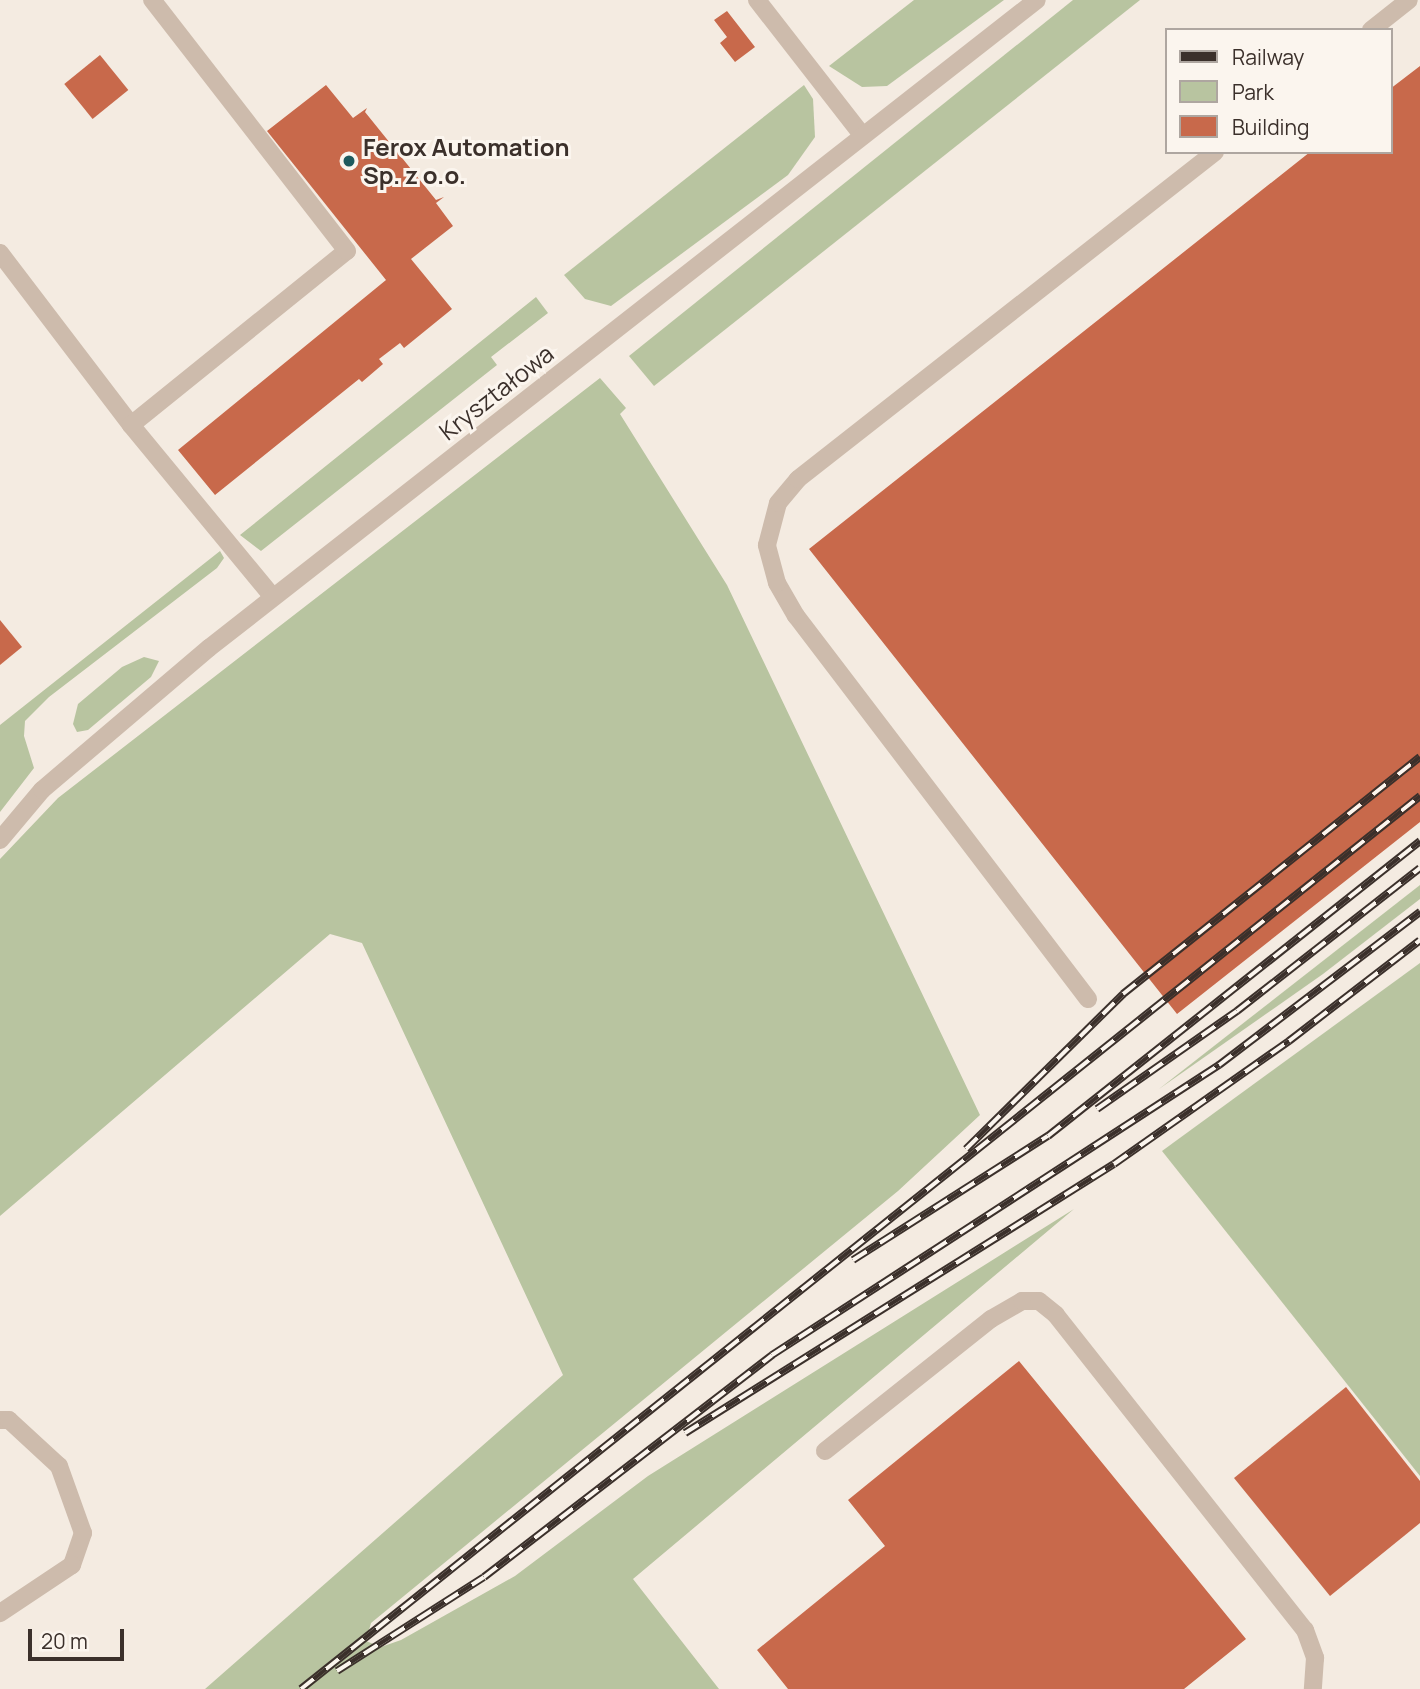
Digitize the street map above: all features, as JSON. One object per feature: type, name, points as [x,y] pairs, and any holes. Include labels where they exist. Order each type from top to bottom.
[{"type":"lane","points":[[131,425],[347,251],[152,0]]},
{"type":"lane","points":[[757,0],[863,136]]},
{"type":"lane","name":"Kryształowa","points":[[0,840],[42,790],[273,597],[1037,0]]},
{"type":"lane","points":[[1374,28],[1409,0]]},
{"type":"lane","points":[[1088,999],[796,616],[777,583],[768,545],[778,503],[798,479],[1212,154]]},
{"type":"lane","points":[[0,253],[131,425],[273,597]]},
{"type":"lane","points":[[825,1451],[991,1319],[1022,1301],[1039,1301],[1056,1315],[1305,1630],[1315,1658],[1313,1689]]},
{"type":"lane","points":[[0,1420],[9,1420],[59,1466],[83,1533],[72,1565],[0,1614]]},
{"type":"green space","points":[[914,0],[1004,0],[887,86],[862,87],[829,66]]},
{"type":"green space","points":[[1073,0],[1140,0],[654,386],[629,356]]},
{"type":"green space","points":[[804,85],[813,99],[815,137],[788,175],[611,306],[585,299],[564,275]]},
{"type":"green space","points":[[536,297],[548,313],[491,357],[497,365],[261,551],[240,535]]},
{"type":"green space","points":[[600,378],[626,408],[620,414],[727,585],[980,1115],[898,1191],[371,1623],[366,1641],[381,1647],[401,1640],[515,1576],[648,1476],[1074,1209],[633,1579],[719,1689],[205,1689],[563,1375],[362,943],[330,934],[0,1216],[0,859],[58,798]]},
{"type":"green space","points":[[220,551],[224,558],[217,568],[49,697],[25,721],[24,736],[34,768],[0,812],[0,725]]},
{"type":"green space","points":[[144,657],[159,661],[151,677],[88,730],[77,732],[73,724],[78,704],[122,667]]},
{"type":"green space","points":[[1420,885],[1420,899],[1323,974],[1159,1089]]},
{"type":"green space","points":[[1420,963],[1420,1476],[1162,1151]]},
{"type":"building","points":[[727,11],[755,47],[735,62],[720,43],[727,37],[714,20]]},
{"type":"building","points":[[100,55],[128,90],[93,119],[64,84]]},
{"type":"building","points":[[1420,66],[1420,822],[1177,1014],[809,549],[1307,154],[1392,154],[1392,87]]},
{"type":"building","points":[[326,85],[353,118],[367,108],[365,112],[436,200],[444,197],[436,203],[453,226],[411,259],[452,309],[404,348],[400,343],[379,359],[383,364],[362,382],[359,379],[215,495],[178,450],[386,280],[267,131]]},
{"type":"building","points":[[0,620],[22,647],[0,665]]},
{"type":"building","points":[[1019,1361],[1246,1639],[1184,1689],[788,1689],[757,1650],[885,1546],[848,1500]]},
{"type":"building","points":[[1346,1387],[1420,1481],[1420,1523],[1330,1596],[1234,1478]]},
{"type":"railway","points":[[966,1149],[1123,994],[1420,757]]},
{"type":"railway","points":[[301,1689],[1420,796]]},
{"type":"railway","points":[[853,1260],[1048,1136],[1420,841]]},
{"type":"railway","points":[[1097,1109],[1237,1011],[1420,868]]},
{"type":"railway","points":[[337,1671],[484,1577],[772,1355],[1219,1065],[1420,912]]},
{"type":"railway","points":[[685,1433],[1114,1164],[1289,1041],[1420,940]]},
{"type":"place","name":"Ferox Automation Sp. z o.o.","points":[[349,161]]}]
